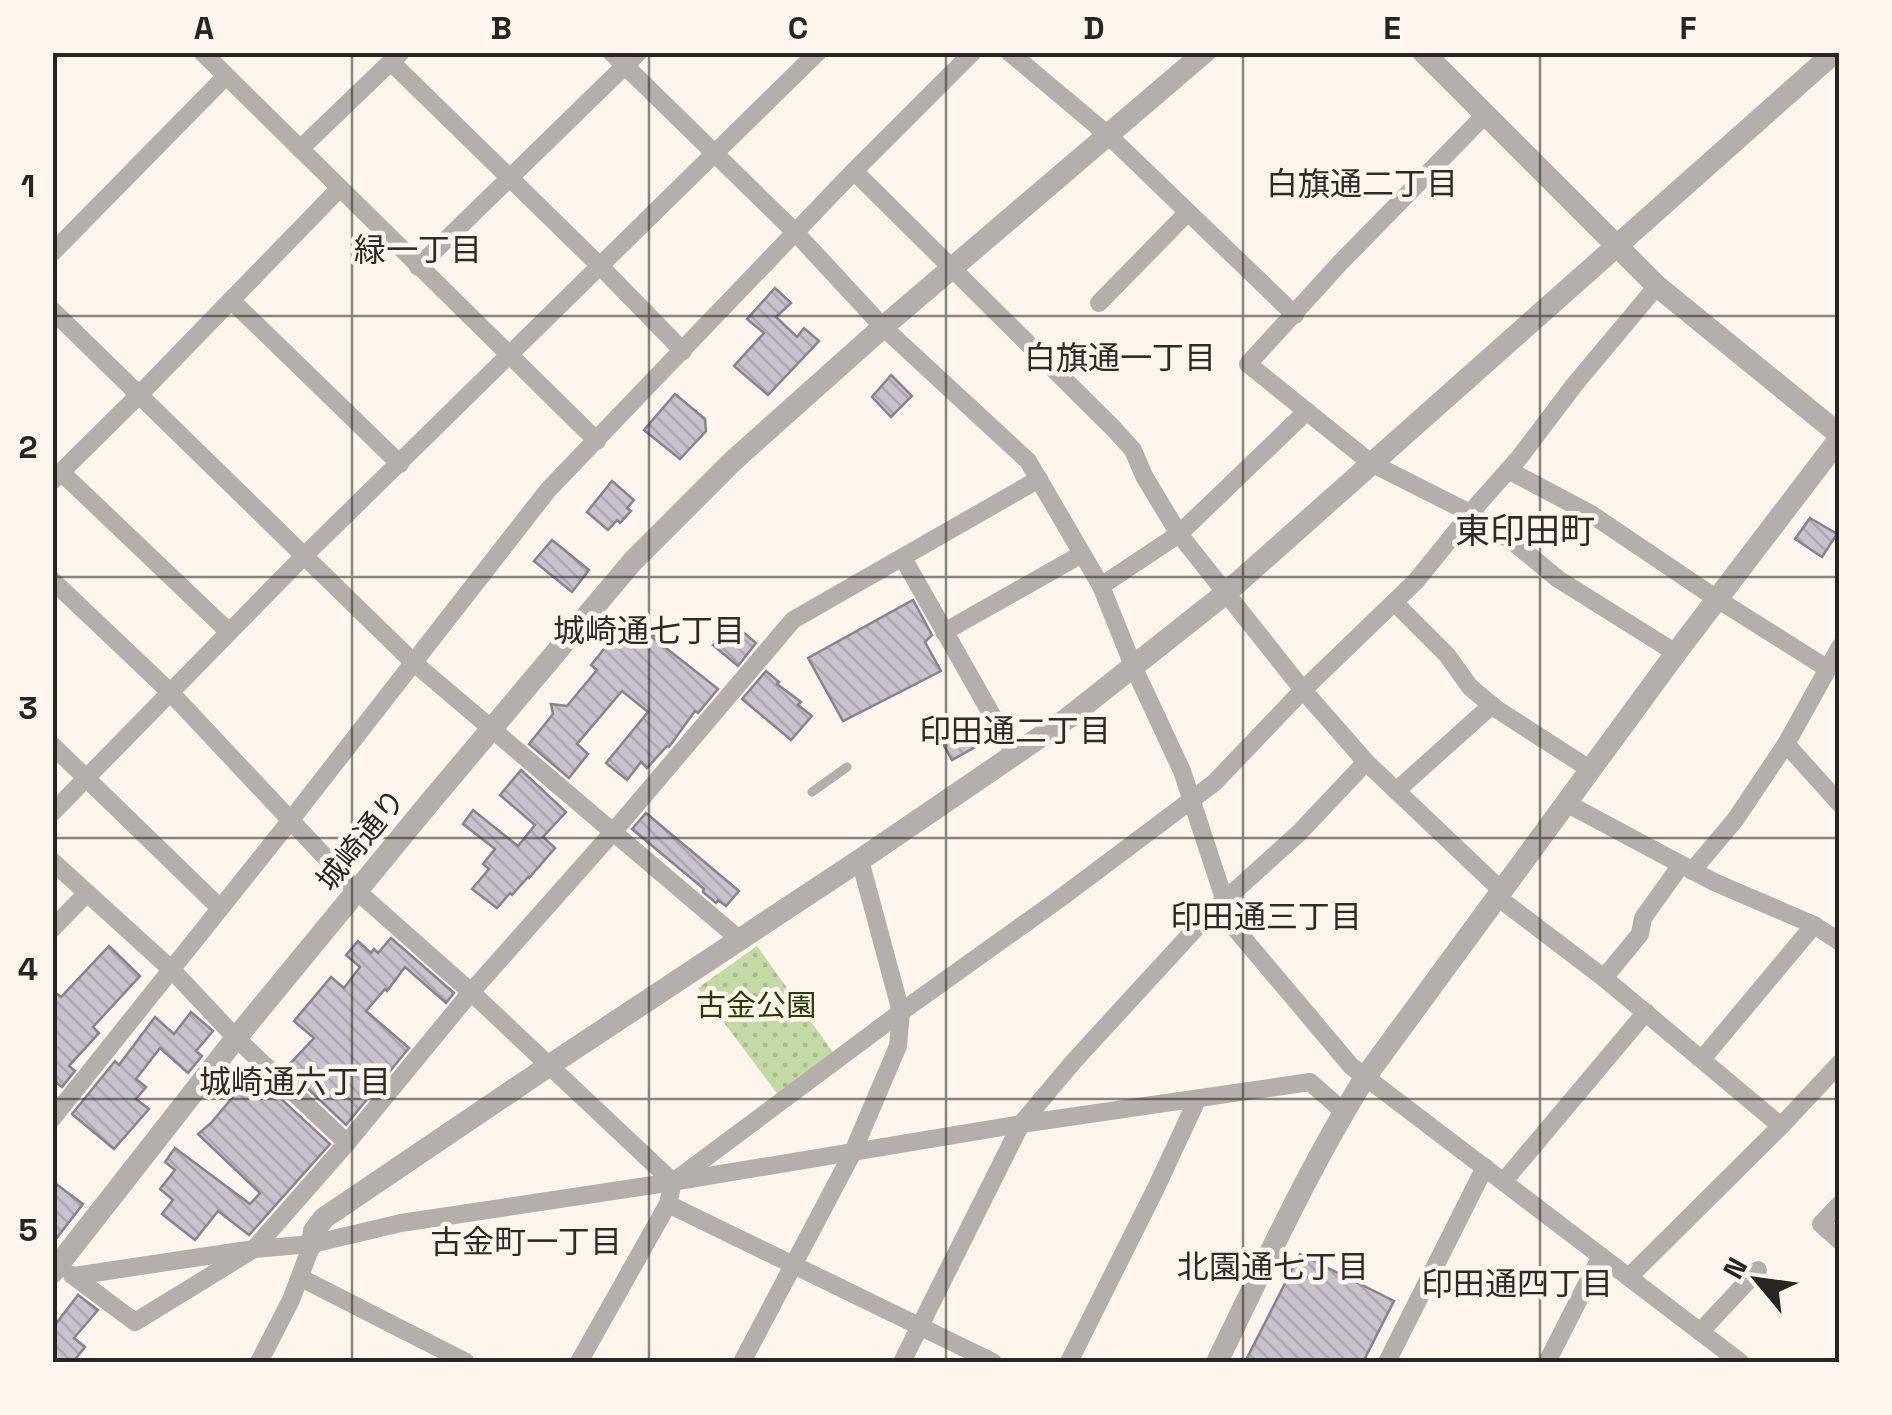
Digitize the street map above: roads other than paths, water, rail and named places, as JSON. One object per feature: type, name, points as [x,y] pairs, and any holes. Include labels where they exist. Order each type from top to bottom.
[{"type":"street","points":[[202,52],[597,441]]},
{"type":"street","points":[[611,52],[796,233],[883,328],[1028,461],[1101,586],[1182,771],[1233,926],[1351,1066],[1740,1362]]},
{"type":"street","points":[[418,267],[639,52]]},
{"type":"street","points":[[52,814],[303,557],[818,52]]},
{"type":"street","points":[[52,1120],[548,490],[972,52]]},
{"type":"street","points":[[1009,52],[1108,135],[1295,315]]},
{"type":"street","name":"城崎通り","points":[[59,1268],[236,1038],[633,561],[733,461],[1206,52]]},
{"type":"street","points":[[1216,1362],[1283,1227],[1366,1076],[1676,653],[1840,437],[1657,286],[1423,52]]},
{"type":"street","points":[[260,1362],[301,1278],[314,1231],[324,1218],[860,860],[1068,718],[1134,668],[1226,593],[1835,52]]},
{"type":"street","points":[[300,149],[396,57],[510,179],[683,350]]},
{"type":"street","points":[[52,253],[226,76]]},
{"type":"street","points":[[1485,116],[1340,263],[1248,364],[1371,462],[1470,514],[1512,541],[1558,579],[1676,653]]},
{"type":"street","points":[[854,171],[1133,450],[1179,534],[1302,690],[1366,762],[1498,893],[1781,1126]]},
{"type":"street","points":[[229,632],[57,477],[339,190]]},
{"type":"street","points":[[1099,303],[1188,212]]},
{"type":"street","points":[[579,1362],[668,1204],[673,1182],[1214,783],[1302,690],[1416,581],[1657,286]]},
{"type":"street","points":[[231,300],[400,464]]},
{"type":"street","points":[[52,310],[413,662],[739,938]]},
{"type":"street","points":[[1101,586],[1179,534],[1308,411]]},
{"type":"street","points":[[1508,470],[1591,514],[1828,669]]},
{"type":"street","points":[[59,1268],[136,1322],[254,1249],[793,620],[1039,479]]},
{"type":"street","points":[[944,632],[1082,554]]},
{"type":"street","points":[[904,558],[1014,754]]},
{"type":"street","points":[[52,580],[170,692],[358,892],[550,1064],[673,1182]]},
{"type":"street","points":[[1395,603],[1447,655],[1470,687],[1591,770]]},
{"type":"street","points":[[1604,978],[1640,934],[1642,918],[1735,820],[1786,744],[1840,647]]},
{"type":"street","points":[[1396,791],[1492,705]]},
{"type":"street","points":[[52,744],[220,908]]},
{"type":"street","points":[[1786,744],[1840,804]]},
{"type":"street","points":[[902,1362],[1021,1124],[1208,914],[1300,833],[1366,762]]},
{"type":"street","points":[[1566,802],[1686,868],[1814,925],[1840,942]]},
{"type":"street","points":[[742,1362],[852,1154],[898,1046],[901,1012],[860,860]]},
{"type":"street","points":[[52,861],[172,970],[236,1038],[347,1144]]},
{"type":"street","points":[[52,929],[87,894]]},
{"type":"street","points":[[1703,1058],[1814,925]]},
{"type":"street","points":[[1504,1181],[1646,1012]]},
{"type":"street","points":[[1628,1277],[1840,1064]]},
{"type":"street","points":[[59,1268],[312,1244],[401,1223],[1310,1082],[1344,1112]]},
{"type":"street","points":[[1068,1362],[1197,1100]]},
{"type":"street","points":[[1387,1362],[1485,1166]]},
{"type":"street","points":[[668,1204],[993,1362]]},
{"type":"street","points":[[1840,1204],[1821,1224],[1840,1242]]},
{"type":"street","points":[[1547,1362],[1601,1256]]},
{"type":"street","points":[[1700,1332],[1758,1270]]},
{"type":"street","points":[[301,1278],[466,1362]]},
{"type":"street","points":[[416,1362],[426,1343]]},
{"type":"lane","points":[[812,792],[846,768]]},
{"type":"district","name":"白旗通二丁目","points":[[1362,184]]},
{"type":"district","name":"緑一丁目","points":[[418,250]]},
{"type":"district","name":"白旗通一丁目","points":[[1120,358]]},
{"type":"district","name":"東印田町","points":[[1525,531]]},
{"type":"district","name":"城崎通七丁目","points":[[649,631]]},
{"type":"district","name":"印田通二丁目","points":[[1015,731]]},
{"type":"district","name":"印田通三丁目","points":[[1266,917]]},
{"type":"district","name":"城崎通六丁目","points":[[295,1082]]},
{"type":"district","name":"古金町一丁目","points":[[526,1242]]},
{"type":"district","name":"北園通七丁目","points":[[1273,1267]]},
{"type":"district","name":"印田通四丁目","points":[[1517,1284]]},
{"type":"park label","name":"古金公園","points":[[756,1006]]}]
